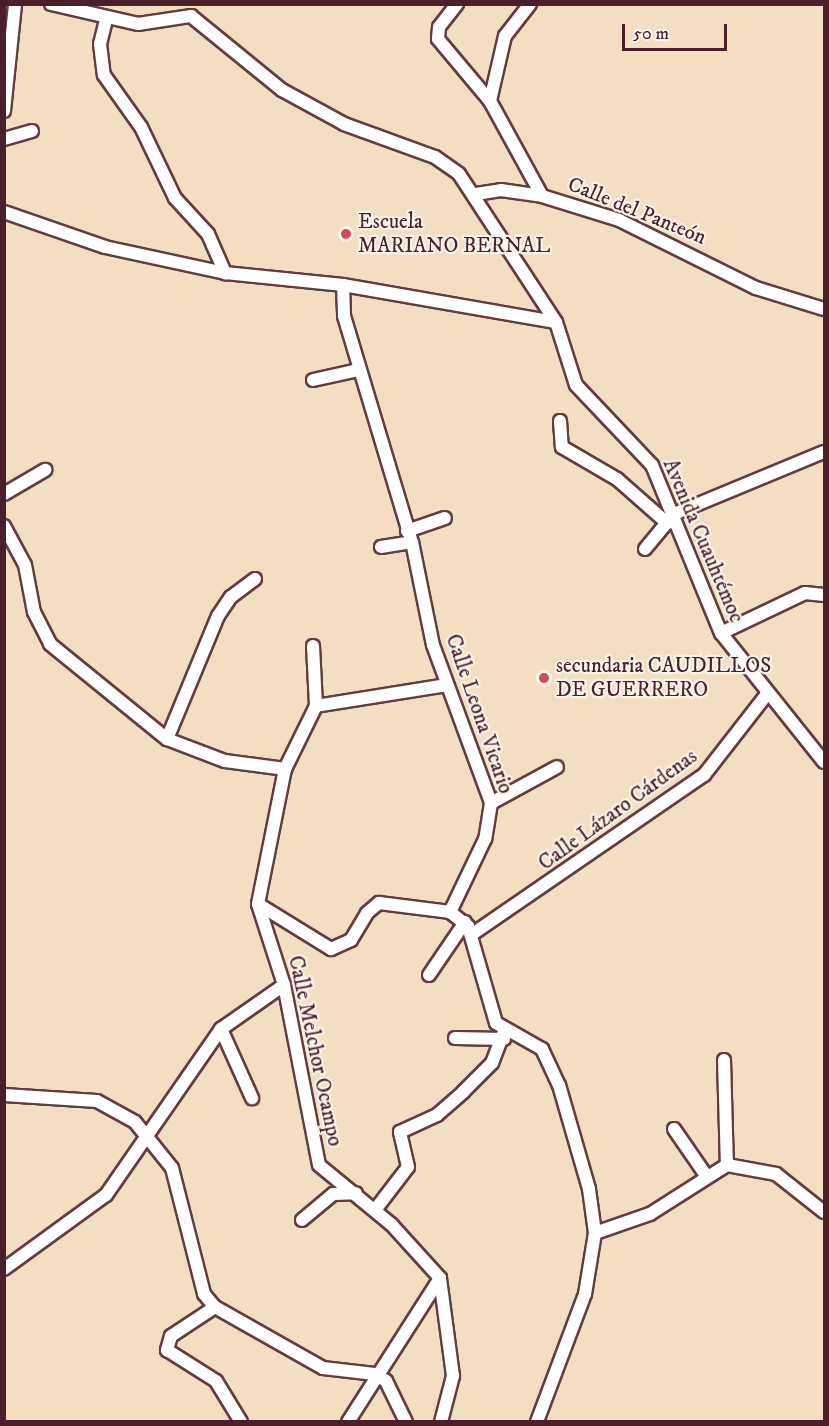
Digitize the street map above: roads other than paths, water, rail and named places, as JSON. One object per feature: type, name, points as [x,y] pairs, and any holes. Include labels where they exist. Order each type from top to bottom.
[{"type":"street","points":[[4,111],[15,4]]},
{"type":"street","points":[[51,4],[106,20],[100,44],[104,75],[141,127],[175,198],[208,234],[225,273]]},
{"type":"street","name":"Calle del Panteón","points":[[457,4],[440,27],[438,39],[490,101],[542,196],[619,220],[756,288],[825,309]]},
{"type":"street","points":[[490,101],[505,36],[530,4]]},
{"type":"street","name":"Avenida Cuauhtémoc","points":[[106,20],[138,24],[191,16],[251,68],[314,110],[435,157],[476,194],[556,322],[576,385],[652,465],[671,519],[721,633],[767,694],[825,762]]},
{"type":"street","points":[[4,139],[32,131]]},
{"type":"street","points":[[476,194],[501,190],[542,196]]},
{"type":"street","points":[[4,212],[105,248],[225,273],[343,285],[556,322]]},
{"type":"street","name":"Calle Leona Vicario","points":[[343,285],[344,316],[358,370],[410,536],[447,685],[491,803],[485,839],[450,912]]},
{"type":"street","points":[[313,381],[358,370]]},
{"type":"street","points":[[560,421],[562,447],[617,479],[671,519]]},
{"type":"street","points":[[645,549],[671,519],[825,452]]},
{"type":"street","points":[[4,494],[45,470]]},
{"type":"street","points":[[381,547],[410,536],[445,518]]},
{"type":"street","points":[[4,526],[25,565],[34,612],[50,644],[167,738],[225,761],[285,769]]},
{"type":"street","points":[[167,738],[218,616],[231,597],[255,579]]},
{"type":"street","points":[[721,633],[805,593],[824,598]]},
{"type":"street","points":[[313,646],[316,706],[447,685]]},
{"type":"street","name":"Calle Lázaro Cárdenas","points":[[471,935],[704,775],[767,694]]},
{"type":"street","name":"Calle Melchor Ocampo","points":[[316,706],[285,769],[258,904],[285,985],[319,1165],[375,1210],[440,1278]]},
{"type":"street","points":[[491,803],[557,767]]},
{"type":"street","points":[[258,904],[331,949],[351,940],[379,903],[450,912],[465,922],[471,935],[496,1023],[504,1035]]},
{"type":"street","points":[[429,975],[465,922]]},
{"type":"street","points":[[4,1269],[106,1195],[151,1136],[221,1029],[285,985]]},
{"type":"street","points":[[221,1029],[252,1098]]},
{"type":"street","points":[[375,1210],[408,1167],[400,1132],[437,1115],[463,1092],[492,1063],[504,1035]]},
{"type":"street","points":[[456,1038],[504,1035],[542,1049],[559,1085],[589,1189],[594,1233],[585,1294],[537,1422]]},
{"type":"street","points":[[724,1060],[727,1165]]},
{"type":"street","points":[[4,1095],[97,1101],[151,1136],[172,1168],[186,1242],[204,1294],[215,1307],[323,1368],[375,1374],[386,1381],[406,1422]]},
{"type":"street","points":[[674,1129],[705,1174]]},
{"type":"street","points":[[594,1233],[650,1214],[705,1174],[727,1165],[776,1174],[825,1212]]},
{"type":"street","points":[[302,1220],[333,1194],[356,1193]]},
{"type":"street","points":[[348,1422],[375,1374],[440,1278]]},
{"type":"street","points":[[440,1278],[453,1376],[441,1422]]},
{"type":"street","points":[[215,1307],[171,1336],[167,1350],[216,1381],[241,1422]]},
{"type":"place","name":"Escuela MARIANO BERNAL","points":[[346,234]]},
{"type":"place","name":"secundaria CAUDILLOS DE GUERRERO","points":[[544,678]]}]
